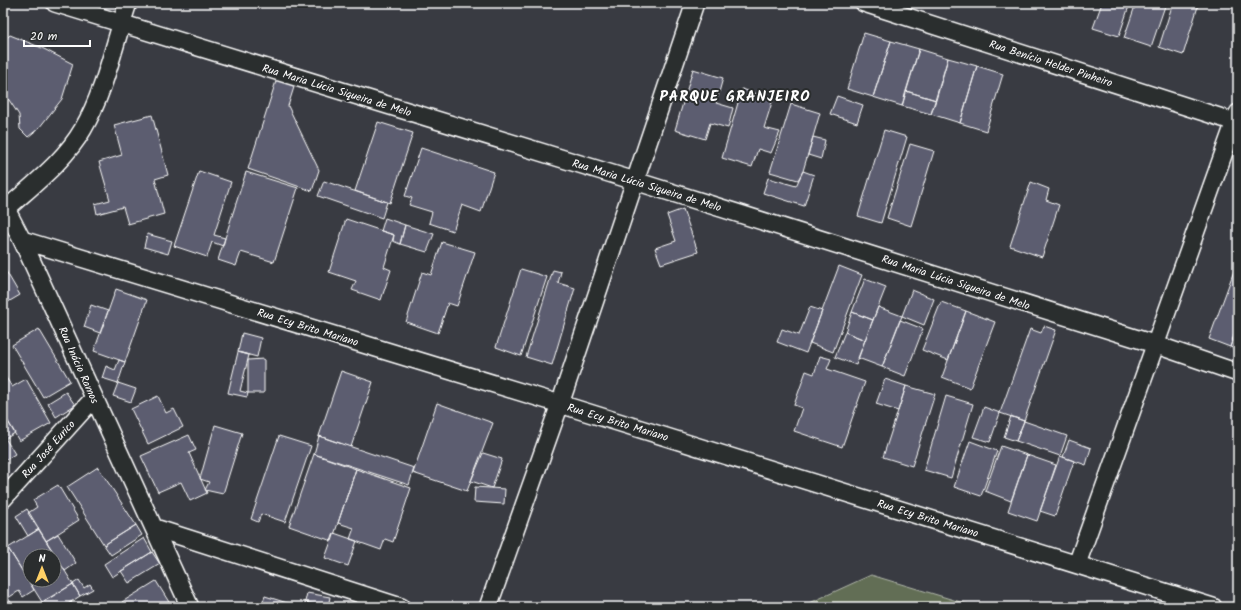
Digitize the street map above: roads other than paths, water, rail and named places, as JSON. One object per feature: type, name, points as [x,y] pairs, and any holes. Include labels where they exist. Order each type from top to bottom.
[{"type":"street","name":"Rua Maria Lúcia Siqueira de Melo","points":[[55,3],[635,181],[1154,344],[1238,372]]},
{"type":"street","points":[[4,208],[43,176],[68,151],[83,129],[96,101],[128,3]]},
{"type":"street","points":[[488,607],[560,404],[695,3]]},
{"type":"street","name":"Rua Benício Helder Pinheiro","points":[[864,3],[1237,119]]},
{"type":"street","points":[[1077,564],[1154,344],[1237,119]]},
{"type":"street","name":"Rua Inácio Ramos","points":[[4,208],[22,240],[190,607]]},
{"type":"street","name":"Rua Ecy Brito Mariano","points":[[22,240],[560,404],[1213,607]]},
{"type":"street","name":"Rua José Eurico","points":[[3,499],[94,398]]},
{"type":"street","points":[[155,528],[401,607]]},
{"type":"district","name":"PARQUE GRANJEIRO","points":[[735,96]]}]
